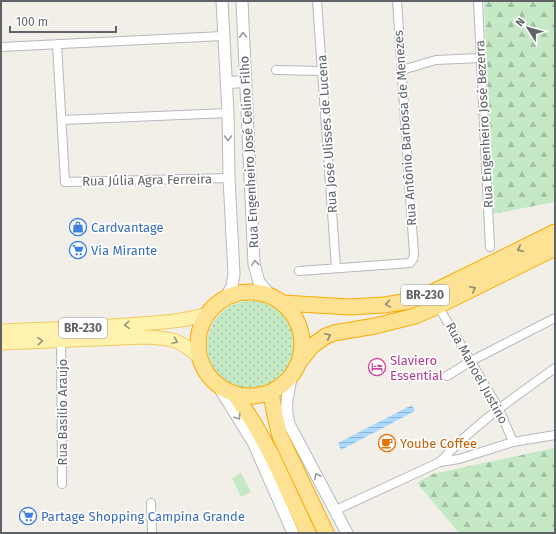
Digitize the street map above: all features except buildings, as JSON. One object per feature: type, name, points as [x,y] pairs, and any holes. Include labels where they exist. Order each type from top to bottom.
[{"type":"highway","name":"BR-230","points":[[277,300],[350,307],[384,305],[408,300],[431,293],[555,232]]},
{"type":"highway","name":"BR-230","points":[[299,361],[312,346],[326,336],[415,316],[555,248]]},
{"type":"highway","points":[[256,293],[277,300],[293,315],[300,330],[302,346],[299,361],[292,375],[282,385],[271,392],[259,395],[247,396],[226,390],[217,384],[204,368],[200,358],[199,336],[208,314],[225,299],[240,294],[256,293]]},
{"type":"highway","points":[[271,392],[280,436],[326,533]]},
{"type":"highway","points":[[236,394],[271,454],[308,533]]},
{"type":"main road","name":"BR-230","points":[[1,331],[68,329],[166,322],[189,320],[208,314]]},
{"type":"main road","name":"BR-230","points":[[1,343],[144,337],[166,338],[184,345],[200,358]]},
{"type":"street","name":"Rua Engenheiro José Celino Filho","points":[[222,1],[228,113],[228,178],[234,274],[232,286],[225,299]]},
{"type":"street","name":"Rua Engenheiro José Celino Filho","points":[[242,1],[254,264],[260,282],[277,300]]},
{"type":"street","name":"Rua José Ulisses de Lucena","points":[[318,1],[336,268]]},
{"type":"street","name":"Rua Antônio Barbosa de Menezes","points":[[336,268],[410,263],[414,255],[397,1]]},
{"type":"street","name":"Rua Engenheiro José Bezerra","points":[[478,1],[490,247]]},
{"type":"street","points":[[1,47],[223,36]]},
{"type":"street","points":[[57,44],[62,120],[228,113]]},
{"type":"street","points":[[402,70],[436,60],[480,58]]},
{"type":"street","points":[[276,70],[322,71]]},
{"type":"street","points":[[226,83],[246,81]]},
{"type":"street","name":"Rua Júlia Agra Ferreira","points":[[62,120],[65,182],[228,178]]},
{"type":"street","points":[[299,271],[336,268]]},
{"type":"street","name":"Rua Manoel Justino","points":[[438,306],[499,409],[513,442]]},
{"type":"street","points":[[447,376],[471,361],[555,318]]},
{"type":"street","name":"Rua Basilio Araujo","points":[[61,340],[62,484]]},
{"type":"street","points":[[440,462],[467,434],[555,368]]},
{"type":"street","points":[[292,375],[286,401],[289,424],[347,533]]},
{"type":"street","points":[[217,384],[253,442],[293,533]]},
{"type":"street","points":[[336,510],[440,462],[459,459],[513,442],[555,435]]},
{"type":"street","points":[[150,503],[152,533]]},
{"type":"green space","points":[[484,1],[555,1],[555,202],[493,214]]},
{"type":"green space","points":[[251,301],[268,304],[282,314],[292,328],[295,345],[292,362],[282,376],[268,386],[251,389],[234,386],[220,376],[210,362],[207,345],[210,328],[220,314],[234,304]]},
{"type":"green space","points":[[555,448],[555,533],[459,533],[417,483],[432,474]]},
{"type":"green space","points":[[241,473],[251,492],[241,497],[232,478]]},
{"type":"water","points":[[412,405],[415,411],[341,450],[338,443]]},
{"type":"place","name":"Cardvantage","points":[[78,227]]},
{"type":"place","name":"Via Mirante","points":[[78,250]]},
{"type":"place","name":"Slaviero Essential","points":[[377,367]]},
{"type":"place","name":"Yoube Coffee","points":[[387,443]]},
{"type":"place","name":"Partage Shopping Campina Grande","points":[[28,516]]}]
